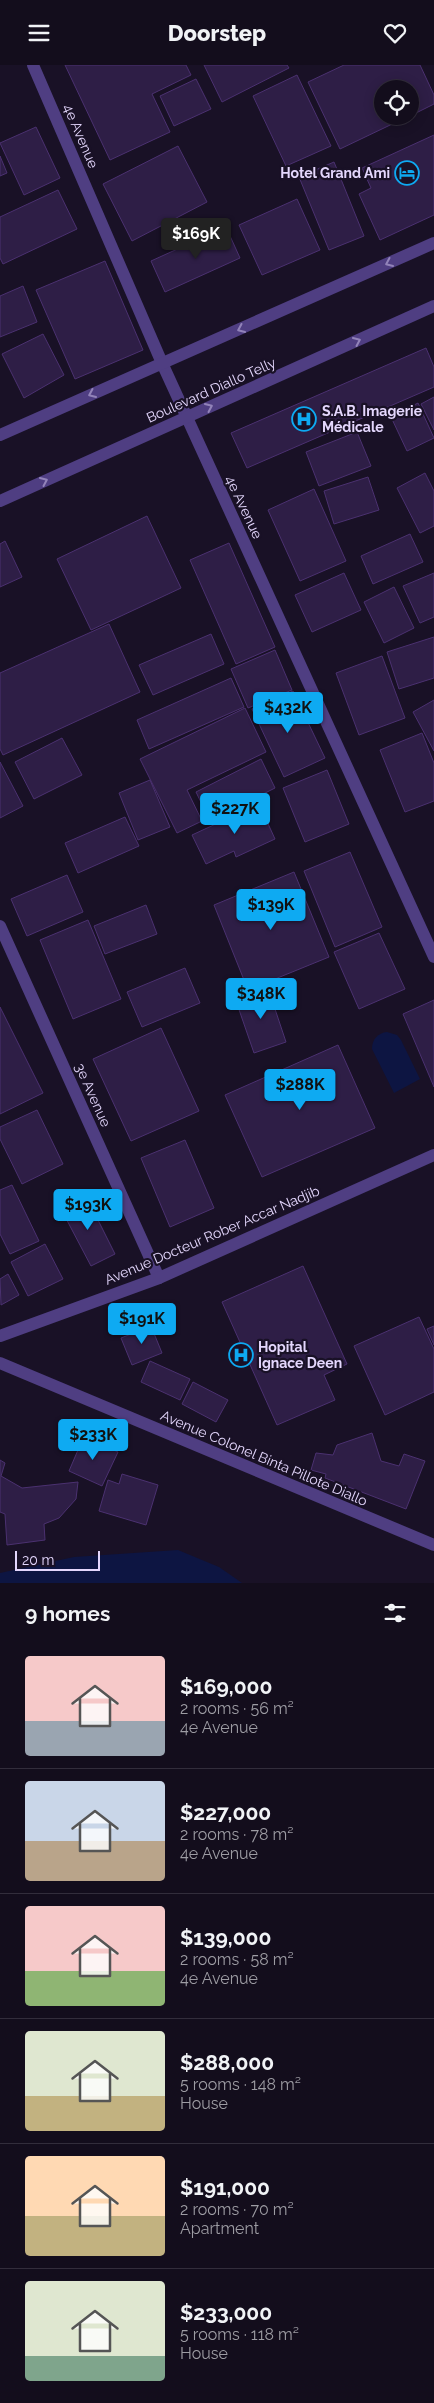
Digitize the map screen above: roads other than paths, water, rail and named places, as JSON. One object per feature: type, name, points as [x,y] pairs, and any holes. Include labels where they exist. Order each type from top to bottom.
[{"type":"street","name":"4e Avenue","points":[[34,65],[186,417],[434,957]]},
{"type":"street","points":[[0,435],[434,243]]},
{"type":"street","name":"Boulevard Diallo Telly","points":[[0,501],[434,306]]},
{"type":"street","name":"3e Avenue","points":[[0,926],[159,1278]]},
{"type":"street","name":"Avenue Docteur Rober Accar Nadjib","points":[[0,1336],[159,1278],[434,1155]]},
{"type":"street","name":"Avenue Colonel Binta Pillote Diallo","points":[[0,1363],[434,1545]]},
{"type":"place","name":"Hotel Grand Ami","points":[[407,173]]},
{"type":"place","name":"S.A.B. Imagerie Médicale","points":[[304,419]]},
{"type":"place","name":"Hopital Ignace Deen","points":[[241,1355]]}]
